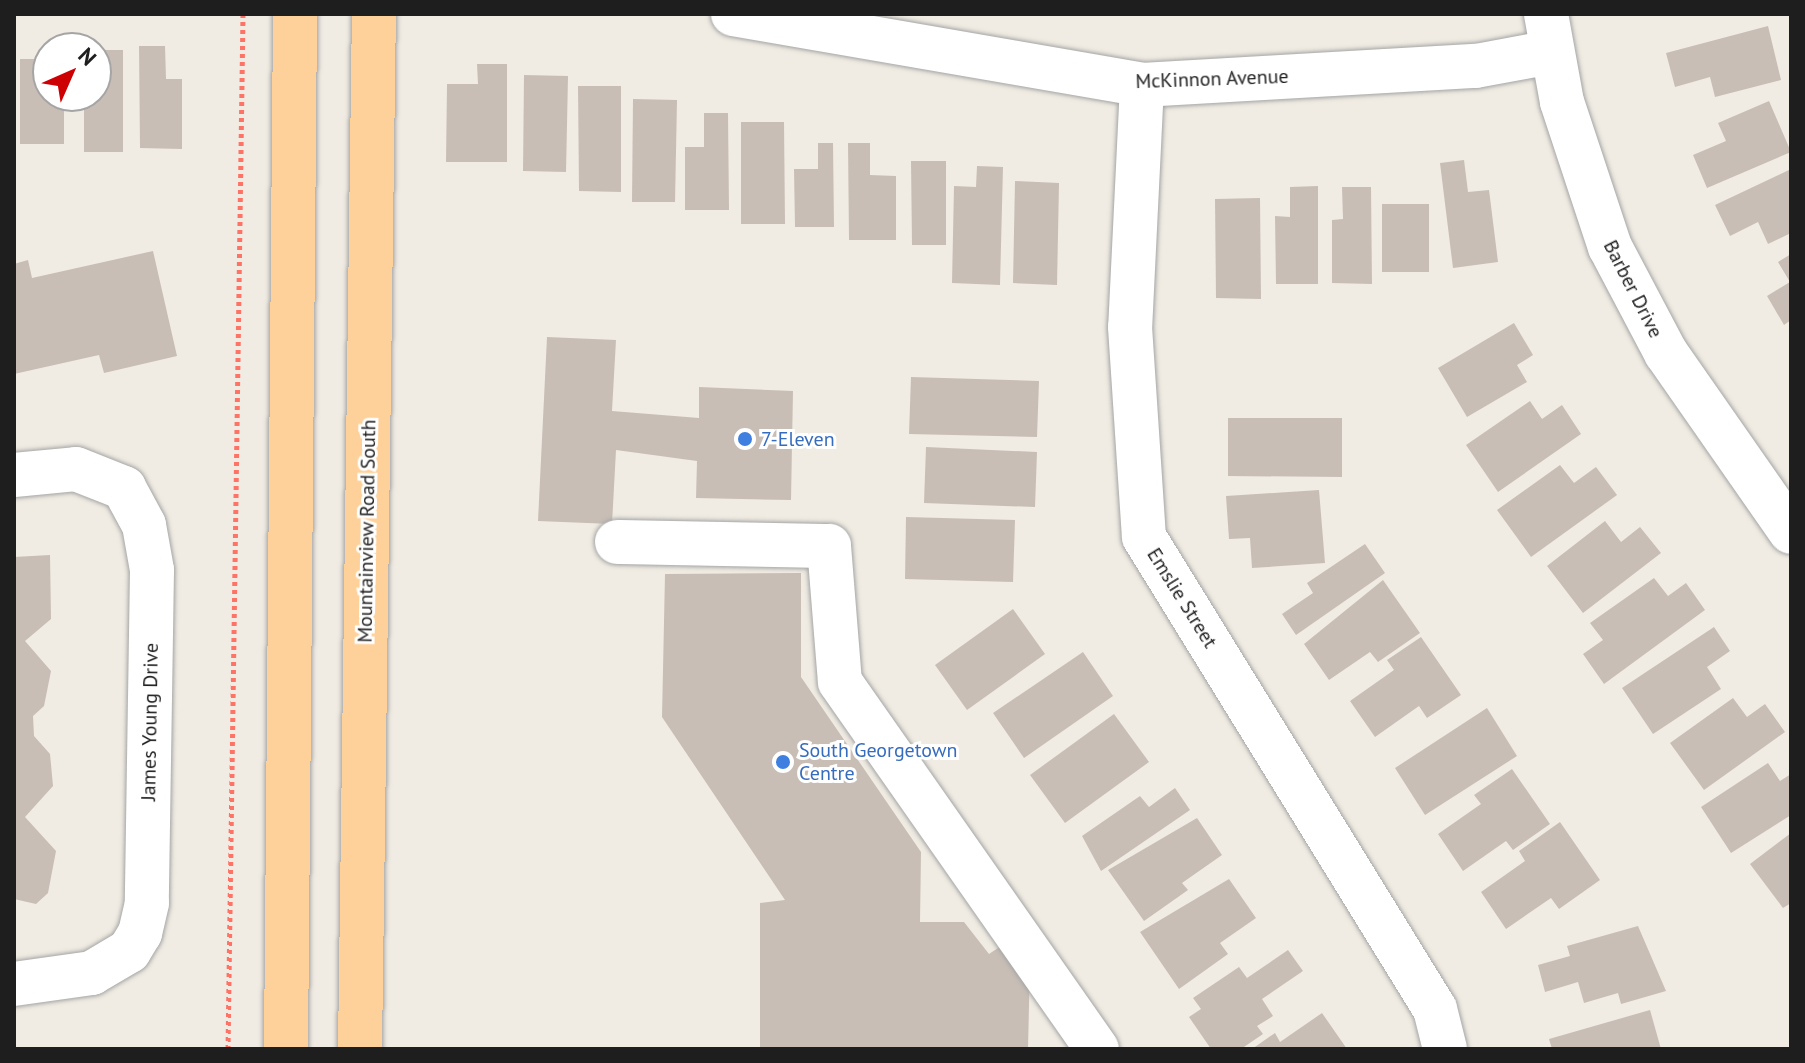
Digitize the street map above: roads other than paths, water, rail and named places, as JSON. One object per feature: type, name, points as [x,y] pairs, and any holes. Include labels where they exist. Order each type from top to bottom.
[{"type":"main road","points":[[286,1049],[295,14]]},
{"type":"main road","name":"Mountainview Road South","points":[[360,1049],[374,14]]},
{"type":"street","name":"McKinnon Avenue","points":[[733,14],[1142,85],[1476,66],[1548,33]]},
{"type":"street","name":"Barber Drive","points":[[1548,33],[1594,208],[1635,300],[1791,532]]},
{"type":"street","name":"Emslie Street","points":[[1142,85],[1130,327],[1144,537],[1435,1009],[1445,1049]]},
{"type":"street","name":"James Young Drive","points":[[14,475],[76,469],[124,488],[144,525],[152,570],[147,903],[140,933],[129,951],[92,973],[14,984]]},
{"type":"street","points":[[617,542],[829,546],[840,682],[1097,1049]]},
{"type":"place","name":"7-Eleven","points":[[745,439]]},
{"type":"place","name":"South Georgetown Centre","points":[[783,762]]}]
